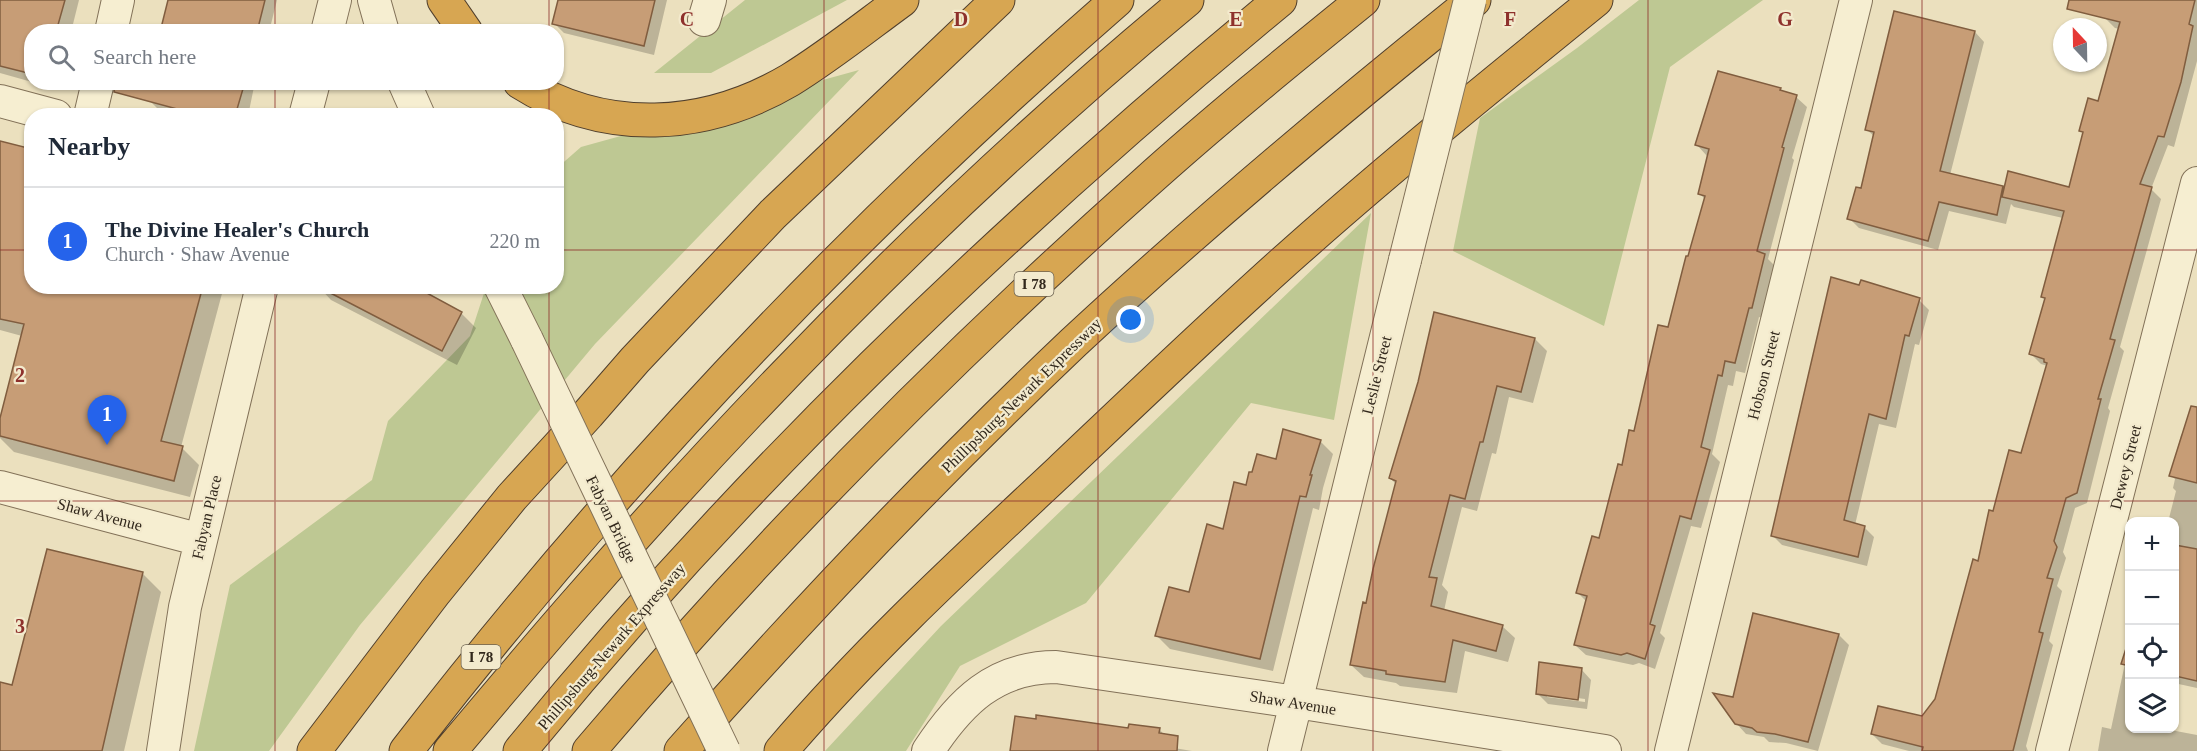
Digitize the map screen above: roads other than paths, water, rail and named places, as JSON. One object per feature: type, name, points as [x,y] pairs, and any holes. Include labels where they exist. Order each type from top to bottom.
[{"type":"highway","points":[[444,0],[460,24]]},
{"type":"highway","points":[[532,90],[560,103],[610,118],[664,121],[697,116],[739,104],[790,80],[902,0]]},
{"type":"highway","points":[[314,751],[512,497],[635,360],[773,214],[998,0]]},
{"type":"highway","name":"I 78","points":[[406,751],[559,564],[736,364],[985,118],[1117,0]]},
{"type":"highway","points":[[450,751],[577,601],[687,479],[810,349],[1010,154],[1186,0]]},
{"type":"highway","name":"Phillipsburg-Newark Expressway","points":[[520,751],[579,678],[684,561],[892,346],[1065,185],[1280,0]]},
{"type":"highway","name":"I 78","points":[[589,751],[806,508],[972,342],[1144,184],[1363,0]]},
{"type":"highway","name":"Phillipsburg-Newark Expressway","points":[[681,751],[824,593],[897,517],[1072,344],[1245,189],[1472,0]]},
{"type":"highway","points":[[781,751],[832,692],[891,631],[1210,329],[1298,249],[1465,106],[1596,0]]},
{"type":"street","points":[[113,24],[118,0]]},
{"type":"street","points":[[329,24],[335,0]]},
{"type":"street","points":[[374,0],[381,24]]},
{"type":"street","name":"Leslie Street","points":[[1284,751],[1405,260],[1472,0]]},
{"type":"street","name":"Hobson Street","points":[[1671,751],[1856,0]]},
{"type":"street","points":[[92,108],[96,90]]},
{"type":"street","points":[[307,108],[312,90]]},
{"type":"street","points":[[408,90],[415,108]]},
{"type":"street","points":[[0,101],[26,108]]},
{"type":"street","name":"Dewey Street","points":[[2052,751],[2195,197]]},
{"type":"street","name":"Fabyan Place","points":[[163,751],[185,608],[260,294]]},
{"type":"street","name":"Fabyan Bridge","points":[[504,294],[724,751]]},
{"type":"street","name":"Shaw Avenue","points":[[0,488],[201,540]]},
{"type":"street","name":"Shaw Avenue","points":[[928,751],[958,712],[984,688],[998,679],[1034,667],[1056,667],[1296,702],[1605,751]]},
{"type":"place","name":"The Divine Healer's Church","points":[[107,445]]}]
